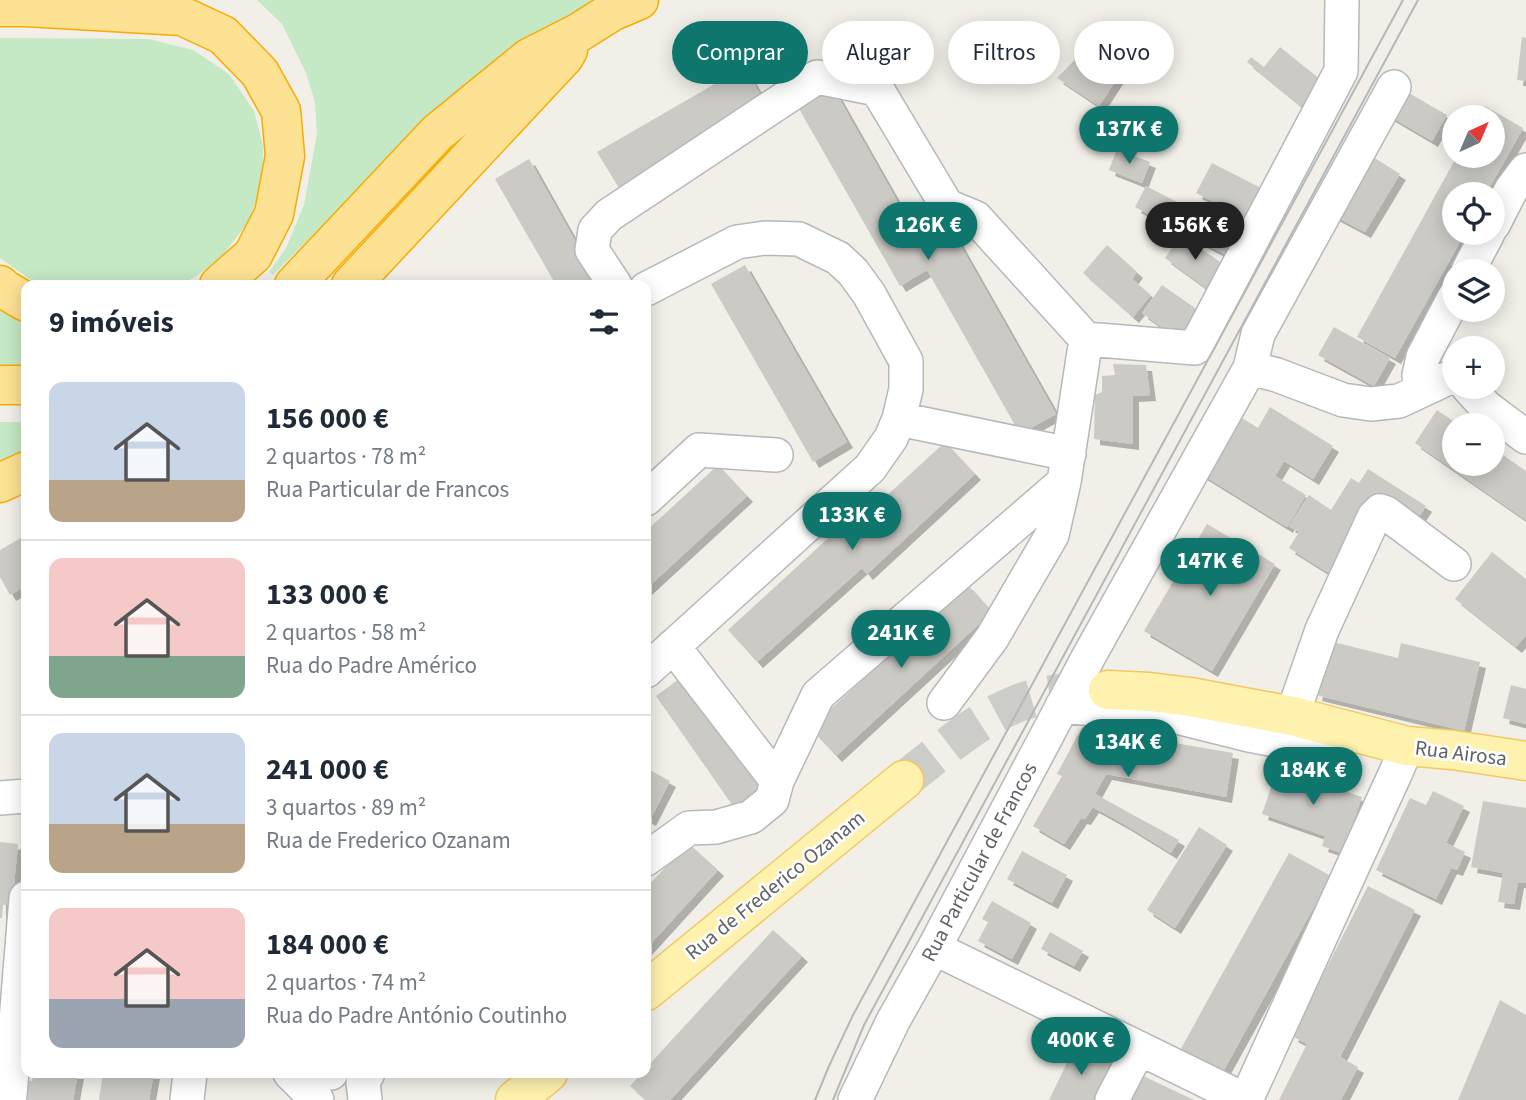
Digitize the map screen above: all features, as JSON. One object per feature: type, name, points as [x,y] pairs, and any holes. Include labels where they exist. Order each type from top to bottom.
[{"type":"highway","points":[[299,280],[437,134],[529,58],[578,33],[613,11],[639,0]]},
{"type":"highway","points":[[0,7],[182,16],[223,35],[260,73],[281,111],[285,156],[274,214],[253,255],[225,280]]},
{"type":"highway","points":[[356,280],[564,57],[578,33]]},
{"type":"highway","points":[[0,285],[21,299]]},
{"type":"highway","points":[[0,386],[21,385]]},
{"type":"highway","points":[[0,482],[21,473]]},
{"type":"main road","name":"Rua Airosa","points":[[1108,690],[1176,695],[1292,716],[1407,746],[1526,761]]},
{"type":"main road","name":"Rua de Frederico Ozanam","points":[[651,987],[904,780]]},
{"type":"main road","points":[[516,1100],[542,1078]]},
{"type":"street","points":[[612,280],[592,250],[595,230],[609,215],[817,77],[877,89],[947,206],[976,218],[1086,339],[1195,348],[1341,71],[1342,1]]},
{"type":"street","name":"Rua Particular de Francos","points":[[855,1100],[893,1021],[1062,706],[1250,368],[1258,334],[1394,87]]},
{"type":"street","points":[[1505,202],[1526,170]]},
{"type":"street","points":[[651,286],[737,242],[765,238],[799,239],[838,258],[853,272],[869,294],[906,361],[906,389],[899,419],[891,439],[870,468],[651,666]]},
{"type":"street","points":[[1410,396],[1423,357],[1442,321]]},
{"type":"street","points":[[944,703],[992,638],[1052,535],[1067,468],[1086,339]]},
{"type":"street","points":[[1250,368],[1277,375],[1343,400],[1371,404],[1410,396],[1442,381]]},
{"type":"street","points":[[1479,399],[1526,437]]},
{"type":"street","points":[[899,419],[1067,468]]},
{"type":"street","points":[[651,494],[699,450],[776,455]]},
{"type":"street","points":[[651,855],[689,828],[716,827],[751,817],[772,800],[777,781],[818,695],[1067,468]]},
{"type":"street","points":[[1292,716],[1322,630],[1374,517],[1380,511],[1454,564]]},
{"type":"street","points":[[673,646],[777,781]]},
{"type":"street","points":[[1062,706],[1177,717],[1250,736],[1323,749],[1346,730]]},
{"type":"street","points":[[934,948],[1246,1100],[1407,746]]},
{"type":"street","points":[[0,798],[21,796]]},
{"type":"street","points":[[7,1100],[10,1095],[21,960]]},
{"type":"street","points":[[1112,1100],[1139,1048]]},
{"type":"street","points":[[187,1100],[189,1078]]},
{"type":"street","points":[[295,1078],[317,1100]]},
{"type":"street","points":[[365,1078],[363,1082],[365,1100]]},
{"type":"green space","points":[[257,0],[592,0],[559,22],[330,224],[319,229],[273,275],[269,272],[286,248],[304,205],[317,134],[315,102],[306,73],[282,24]]},
{"type":"green space","points":[[0,38],[149,39],[193,50],[229,74],[254,111],[263,146],[263,181],[249,221],[223,255],[190,280],[31,280],[0,258]]},
{"type":"green space","points":[[0,308],[21,323],[21,366],[0,366]]},
{"type":"green space","points":[[0,422],[21,422],[21,462],[0,472]]},
{"type":"building","points":[[1522,37],[1526,38],[1526,81],[1517,80]]},
{"type":"building","points":[[1280,47],[1321,80],[1301,106],[1247,62],[1251,57],[1264,67]]},
{"type":"building","points":[[1074,61],[1074,84],[1113,84],[1099,106],[1060,80],[1060,75]]},
{"type":"building","points":[[715,84],[754,84],[766,104],[619,188],[597,152]]},
{"type":"building","points":[[1395,85],[1442,112],[1442,124],[1432,141],[1381,111]]},
{"type":"building","points":[[833,88],[926,252],[955,236],[1056,414],[1020,434],[927,270],[900,286],[798,107]]},
{"type":"building","points":[[1505,118],[1523,128],[1505,160]]},
{"type":"building","points":[[1117,149],[1150,162],[1142,183],[1109,170]]},
{"type":"building","points":[[1362,150],[1400,174],[1365,232],[1329,213]]},
{"type":"building","points":[[529,159],[597,280],[553,280],[495,179]]},
{"type":"building","points":[[1212,163],[1261,188],[1245,218],[1196,193]]},
{"type":"building","points":[[1450,168],[1501,168],[1493,182],[1443,182]]},
{"type":"building","points":[[1442,183],[1442,245],[1458,245],[1450,259],[1442,259],[1442,274],[1395,358],[1357,337]]},
{"type":"building","points":[[1146,186],[1239,234],[1228,256],[1135,207]]},
{"type":"building","points":[[1181,235],[1226,266],[1209,290],[1165,258]]},
{"type":"building","points":[[1107,245],[1137,272],[1132,279],[1151,295],[1133,317],[1083,273]]},
{"type":"building","points":[[745,265],[847,442],[813,462],[711,284]]},
{"type":"building","points":[[1162,285],[1198,310],[1177,338],[1142,313]]},
{"type":"building","points":[[1334,327],[1390,358],[1374,386],[1318,355]]},
{"type":"building","points":[[1113,364],[1146,365],[1150,395],[1133,396],[1133,444],[1094,439],[1095,395],[1102,392],[1102,376],[1115,375]]},
{"type":"building","points":[[1270,407],[1333,446],[1313,479],[1284,461],[1275,476],[1306,495],[1287,527],[1198,472],[1234,413],[1258,428]]},
{"type":"building","points":[[1437,410],[1442,413],[1442,462],[1415,443]]},
{"type":"building","points":[[945,442],[975,474],[867,574],[862,568],[757,662],[728,630],[836,531],[842,537]]},
{"type":"building","points":[[1505,456],[1526,471],[1526,520],[1463,476],[1505,476]]},
{"type":"building","points":[[718,465],[747,496],[651,584],[651,526]]},
{"type":"building","points":[[1368,469],[1426,506],[1409,532],[1376,511],[1335,577],[1289,548],[1299,532],[1289,526],[1309,495],[1331,510],[1351,478],[1359,483]]},
{"type":"building","points":[[1207,524],[1275,564],[1212,671],[1144,631]]},
{"type":"building","points":[[21,538],[21,589],[10,595],[0,577],[0,550]]},
{"type":"building","points":[[1492,552],[1526,579],[1526,635],[1516,647],[1455,599]]},
{"type":"building","points":[[967,584],[992,612],[836,756],[810,728]]},
{"type":"building","points":[[1329,641],[1398,658],[1401,643],[1480,662],[1464,731],[1316,695]]},
{"type":"building","points":[[687,673],[768,786],[735,809],[656,696]]},
{"type":"building","points":[[1511,685],[1526,689],[1526,724],[1503,718]]},
{"type":"building","points":[[1082,727],[1233,753],[1226,797],[1106,774],[1095,794],[1179,840],[1171,853],[1093,807],[1085,819],[1081,818],[1064,844],[1033,826],[1062,776],[1057,774]]},
{"type":"building","points":[[1278,767],[1362,797],[1342,853],[1322,846],[1325,836],[1262,814]]},
{"type":"building","points":[[651,771],[670,781],[651,818]]},
{"type":"building","points":[[1433,791],[1464,806],[1446,843],[1465,852],[1457,870],[1451,868],[1436,899],[1376,870],[1410,798],[1426,805]]},
{"type":"building","points":[[1483,801],[1526,808],[1526,883],[1518,882],[1514,904],[1498,902],[1503,873],[1471,867]]},
{"type":"building","points":[[1199,827],[1227,845],[1175,928],[1147,910]]},
{"type":"building","points":[[0,842],[18,844],[12,905],[3,905],[2,918],[0,918]]},
{"type":"building","points":[[688,843],[718,870],[651,944],[651,883]]},
{"type":"building","points":[[1022,851],[1067,875],[1052,903],[1007,879]]},
{"type":"building","points":[[1289,853],[1331,876],[1215,1086],[1173,1063]]},
{"type":"building","points":[[1368,886],[1415,910],[1340,1057],[1358,1067],[1341,1100],[1279,1100],[1307,1044],[1292,1036]]},
{"type":"building","points":[[992,901],[1031,923],[1012,959],[978,941],[988,922],[982,919]]},
{"type":"building","points":[[773,930],[802,956],[670,1100],[646,1100],[630,1086],[637,1078],[651,1078],[651,1063]]},
{"type":"building","points":[[1050,932],[1083,951],[1074,966],[1041,949]]},
{"type":"building","points":[[1500,1000],[1526,1015],[1526,1100],[1458,1100]]},
{"type":"building","points":[[1075,1046],[1112,1064],[1095,1100],[1049,1100]]},
{"type":"building","points":[[1139,1074],[1194,1100],[1127,1100]]},
{"type":"building","points":[[32,1078],[77,1078],[73,1100],[18,1100],[22,1079],[32,1081]]},
{"type":"building","points":[[102,1078],[153,1078],[149,1100],[99,1100]]},
{"type":"tunnel","points":[[904,780],[972,728],[1016,704],[1047,695],[1101,690]]},
{"type":"tram line","points":[[815,1100],[853,1015],[1403,0]]},
{"type":"tram line","points":[[833,1100],[864,1025],[1418,0]]}]
